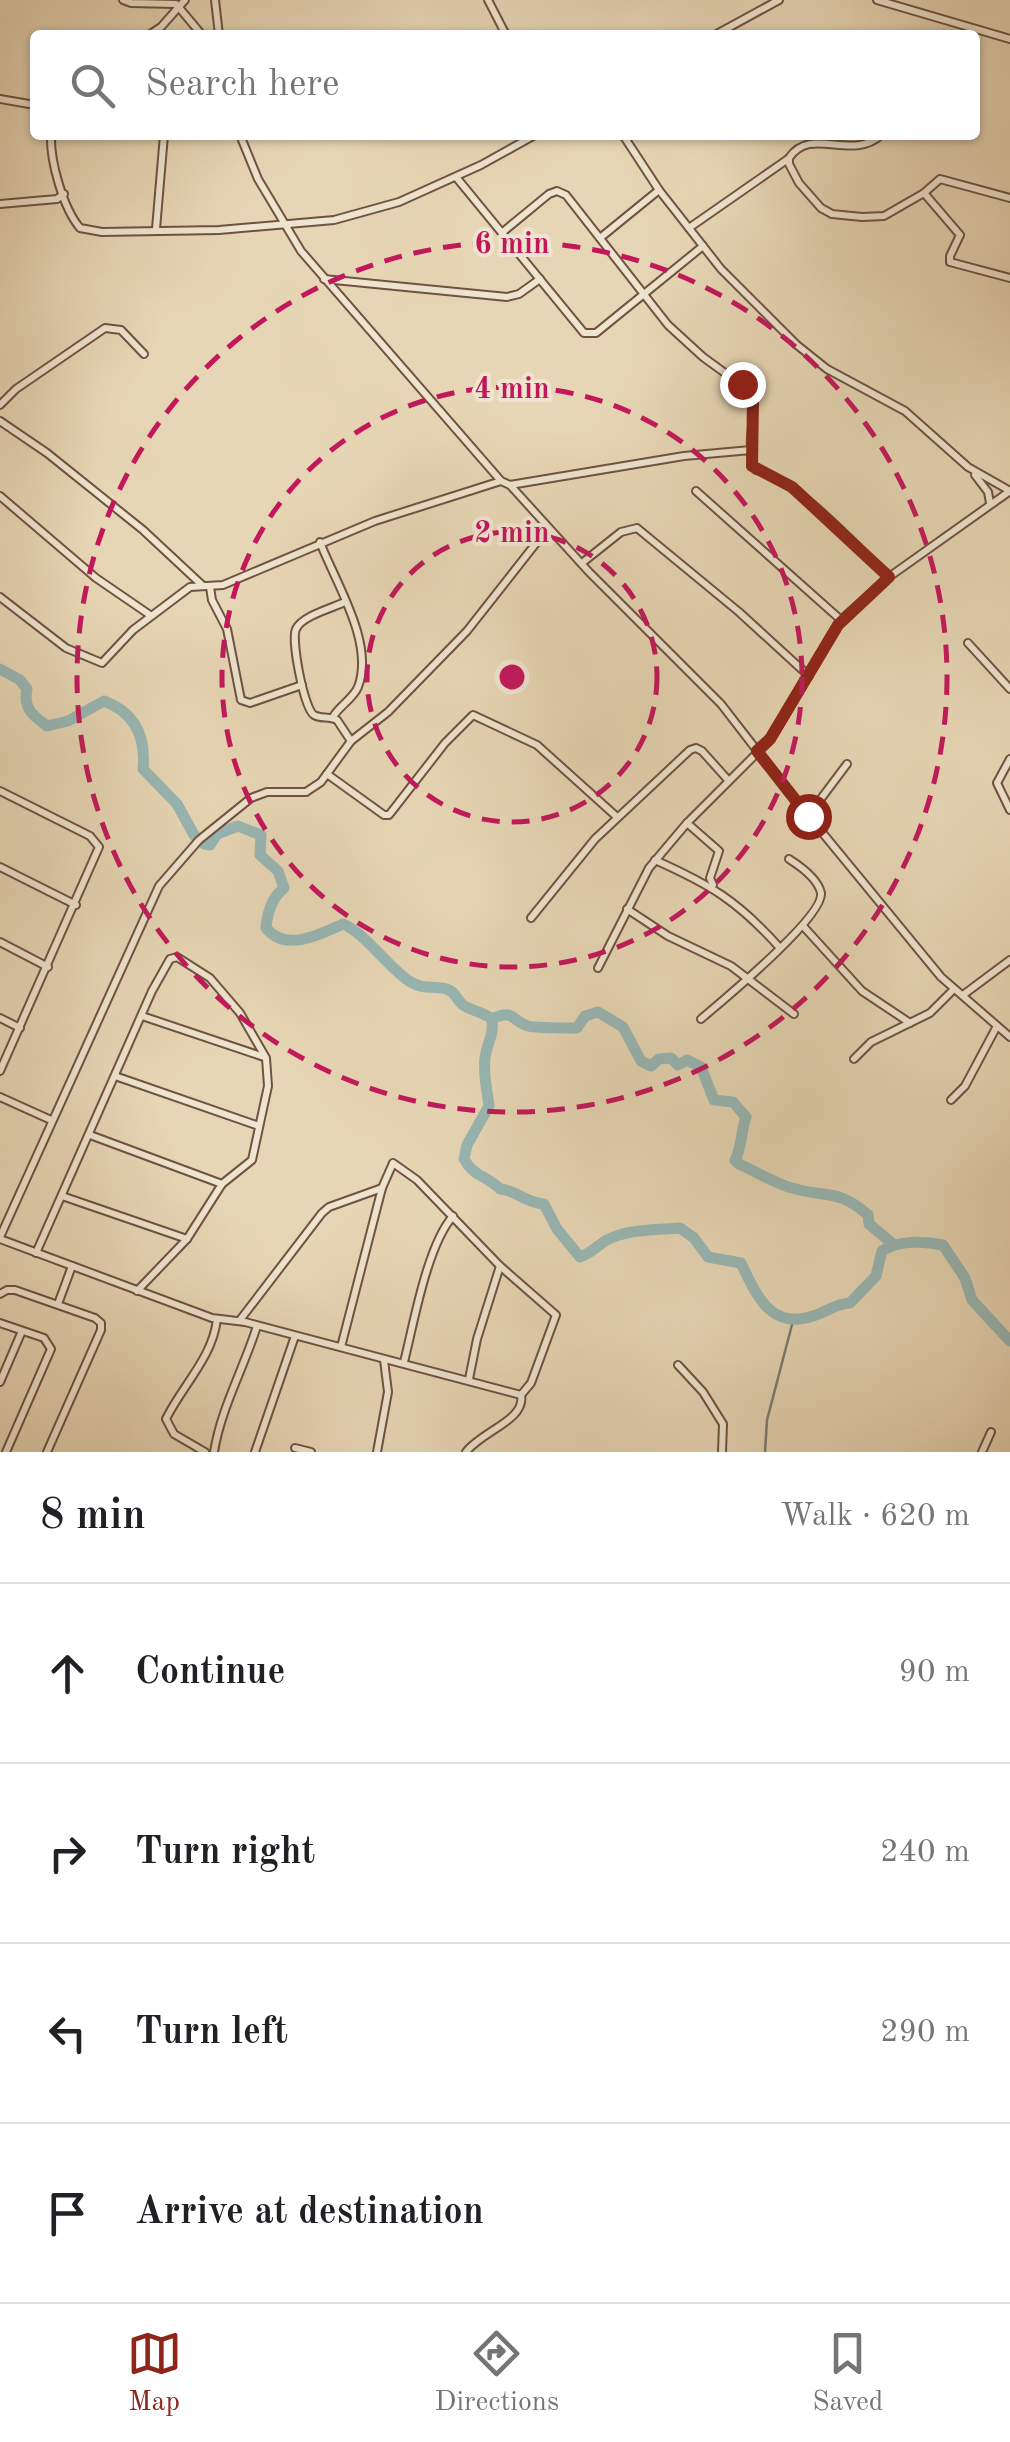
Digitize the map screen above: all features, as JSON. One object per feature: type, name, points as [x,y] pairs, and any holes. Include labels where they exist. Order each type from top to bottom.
[{"type":"street","points":[[123,0],[182,4]]},
{"type":"street","points":[[215,0],[219,30]]},
{"type":"street","points":[[488,0],[503,30]]},
{"type":"street","points":[[724,30],[778,0]]},
{"type":"street","points":[[877,0],[979,30]]},
{"type":"street","points":[[154,30],[182,4]]},
{"type":"street","points":[[182,4],[199,30]]},
{"type":"street","points":[[980,30],[1010,39]]},
{"type":"street","points":[[0,99],[30,104]]},
{"type":"street","points":[[50,140],[52,162],[75,222],[87,230],[230,229],[334,220],[367,212],[456,177],[526,140]]},
{"type":"street","points":[[156,229],[164,140]]},
{"type":"street","points":[[242,140],[282,223],[322,278],[548,528],[711,692],[808,816],[954,989],[1010,1037]]},
{"type":"street","points":[[626,140],[688,228],[756,306],[827,370],[905,411],[936,434],[968,466],[988,492],[990,504]]},
{"type":"street","points":[[688,228],[798,148],[816,143],[859,148],[873,140]]},
{"type":"street","points":[[789,158],[810,196],[832,214],[884,216],[946,179],[1010,198]]},
{"type":"street","points":[[456,177],[580,330],[590,334],[596,334],[703,246]]},
{"type":"street","points":[[600,238],[659,190]]},
{"type":"street","points":[[504,232],[528,209],[557,191],[566,195],[668,325],[751,392],[751,450],[756,470],[792,487],[889,577]]},
{"type":"street","points":[[924,193],[960,235],[950,262],[1010,278]]},
{"type":"street","points":[[0,204],[57,199],[64,194]]},
{"type":"street","points":[[322,278],[507,297],[519,294],[540,278]]},
{"type":"street","points":[[0,406],[16,388],[105,328],[120,330],[144,354]]},
{"type":"street","points":[[0,421],[47,453],[206,586],[227,628],[241,700],[250,703],[302,686]]},
{"type":"street","points":[[0,597],[66,648],[96,663],[106,660],[125,637],[184,590],[224,585],[320,542],[418,506],[506,483],[751,450]]},
{"type":"street","points":[[598,968],[655,860],[770,739],[841,620],[889,577],[1010,491],[968,466]]},
{"type":"street","points":[[696,491],[841,620]]},
{"type":"street","points":[[0,496],[96,578],[150,615]]},
{"type":"street","points":[[521,1395],[404,1362],[217,1319],[0,1238],[50,1120],[159,886],[199,840],[251,798],[267,792],[306,792],[328,774],[351,741],[388,712],[467,631],[548,528]]},
{"type":"street","points":[[582,564],[621,532],[636,528],[739,612],[809,676]]},
{"type":"street","points":[[320,542],[357,630],[360,680],[357,690],[333,717]]},
{"type":"street","points":[[345,602],[300,624],[294,636],[310,712],[333,717],[351,741]]},
{"type":"street","points":[[968,643],[1010,688]]},
{"type":"street","points":[[328,774],[390,816],[445,743],[473,714],[537,745],[617,817]]},
{"type":"street","points":[[531,918],[617,817],[692,748],[702,750],[728,780]]},
{"type":"street","points":[[1010,758],[997,779],[1010,810]]},
{"type":"street","points":[[808,816],[847,764]]},
{"type":"street","points":[[0,791],[98,842],[98,854],[0,1072]]},
{"type":"street","points":[[688,823],[719,851],[710,878],[717,890]]},
{"type":"street","points":[[701,1019],[804,926],[819,906],[820,890],[809,874],[789,859]]},
{"type":"street","points":[[655,860],[717,890],[743,908],[780,948]]},
{"type":"street","points":[[0,868],[76,905]]},
{"type":"street","points":[[627,909],[668,936],[732,966],[794,1014]]},
{"type":"street","points":[[804,926],[862,992],[910,1022]]},
{"type":"street","points":[[0,942],[48,967]]},
{"type":"street","points":[[36,1253],[152,991],[174,956],[210,978],[240,1013],[266,1058],[268,1086],[252,1160],[222,1184],[187,1239],[137,1291]]},
{"type":"street","points":[[962,996],[1010,960]]},
{"type":"street","points":[[854,1059],[871,1042],[930,1012],[954,989]]},
{"type":"street","points":[[142,1016],[266,1058]]},
{"type":"street","points":[[0,1018],[20,1028]]},
{"type":"street","points":[[950,1100],[965,1086],[997,1026]]},
{"type":"street","points":[[115,1076],[260,1126]]},
{"type":"street","points":[[0,1098],[50,1120]]},
{"type":"street","points":[[90,1134],[222,1184]]},
{"type":"street","points":[[342,1347],[382,1188],[389,1166],[396,1164],[556,1315],[531,1383],[521,1395]]},
{"type":"street","points":[[239,1321],[322,1213],[382,1188]]},
{"type":"street","points":[[62,1196],[187,1239]]},
{"type":"street","points":[[404,1362],[436,1246],[443,1227],[453,1216]]},
{"type":"street","points":[[58,1304],[72,1266]]},
{"type":"street","points":[[470,1379],[500,1266]]},
{"type":"street","points":[[0,1294],[15,1290],[101,1323],[46,1452]]},
{"type":"street","points":[[204,1452],[174,1434],[166,1419],[204,1358],[215,1335],[217,1319]]},
{"type":"street","points":[[0,1323],[44,1338],[50,1344],[50,1352],[6,1452]]},
{"type":"street","points":[[214,1452],[221,1421],[257,1326]]},
{"type":"street","points":[[0,1382],[22,1330]]},
{"type":"street","points":[[255,1452],[296,1336]]},
{"type":"street","points":[[377,1452],[388,1392],[384,1359]]},
{"type":"street","points":[[678,1365],[704,1392],[722,1424],[722,1452]]},
{"type":"street","points":[[466,1452],[479,1437],[516,1414],[523,1402],[521,1395]]},
{"type":"street","points":[[982,1452],[991,1432]]},
{"type":"street","points":[[295,1448],[311,1452]]},
{"type":"waterway","points":[[0,669],[20,680],[27,689],[30,710],[47,726],[68,721],[104,701],[124,712],[137,728],[143,747],[143,769],[177,804],[194,835],[204,844],[210,845],[217,834],[238,826],[261,835],[260,855],[278,871],[284,888],[273,901],[268,917],[266,928],[274,935],[304,939],[343,924],[409,981],[449,990],[463,1005],[492,1019],[485,1064],[489,1106],[467,1145],[464,1159],[500,1189],[544,1204],[557,1229],[580,1257],[624,1234],[680,1228],[694,1238],[708,1257],[741,1263],[769,1309],[791,1319],[850,1303],[876,1276],[882,1251],[888,1247],[911,1242],[943,1245],[965,1278],[972,1300],[1010,1341]]},
{"type":"waterway","points":[[492,1019],[509,1015],[528,1026],[577,1028],[585,1016],[598,1012],[623,1027],[641,1061],[651,1066],[659,1059],[671,1058],[678,1065],[687,1060],[701,1067],[714,1100],[733,1102],[746,1117],[735,1160],[739,1164],[785,1186],[848,1201],[868,1215],[869,1224],[893,1244]]},
{"type":"waterway","points":[[765,1452],[767,1420],[793,1321]]},
{"type":"route","points":[[742,384],[751,392],[754,404],[752,466],[792,487],[889,577],[838,625],[803,688],[770,739],[757,751],[808,816]]}]
